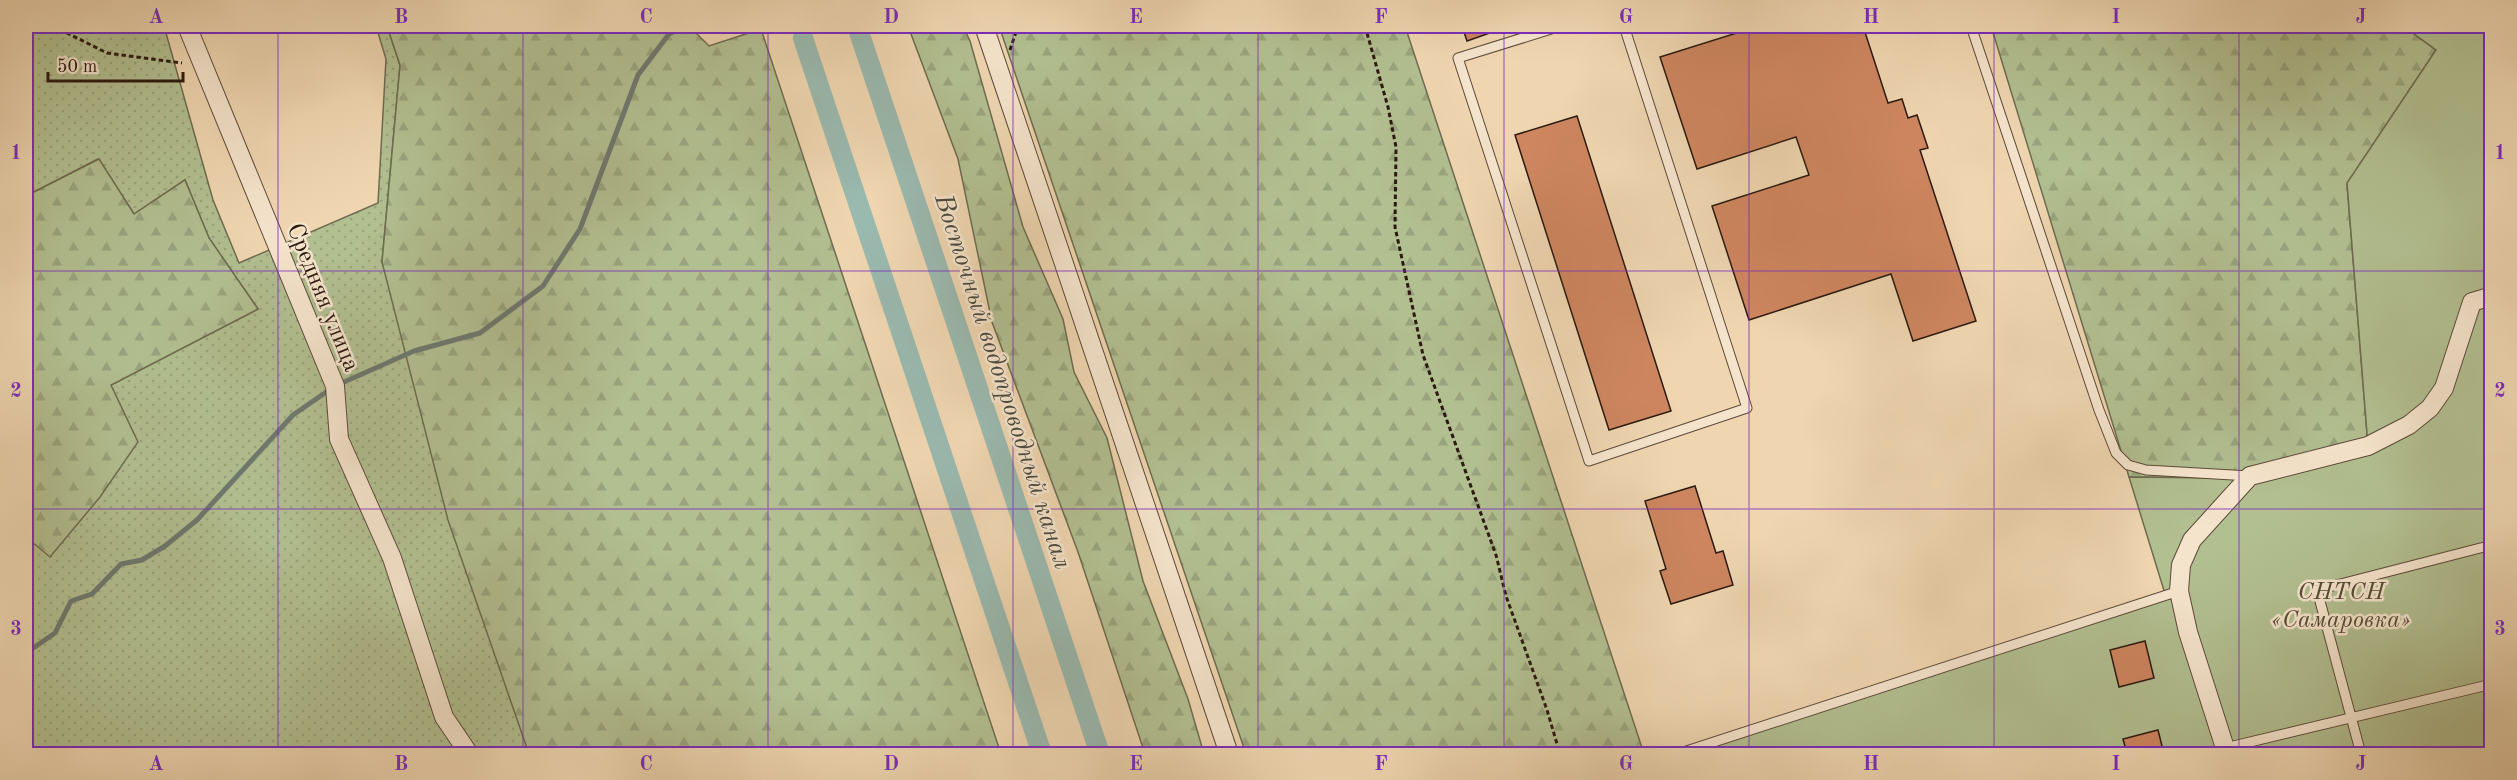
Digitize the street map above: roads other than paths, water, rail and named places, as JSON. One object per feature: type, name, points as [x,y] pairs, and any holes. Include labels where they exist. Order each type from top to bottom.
[{"type":"street","name":"Средняя улица","points":[[187,26],[335,386],[339,439],[392,558],[444,717],[469,754]]},
{"type":"street","points":[[984,26],[1229,754]]},
{"type":"street","points":[[2226,751],[2188,632],[2179,591],[2181,565],[2192,540],[2250,476],[2368,446],[2409,425],[2430,408],[2444,388],[2472,302],[2492,296]]},
{"type":"lane","points":[[1561,26],[1458,58],[1589,461],[1747,408],[1624,26]]},
{"type":"lane","points":[[1971,26],[2099,410],[2116,453],[2128,465],[2146,470],[2250,476]]},
{"type":"lane","points":[[2361,754],[2317,590],[2492,545]]},
{"type":"lane","points":[[1677,754],[2179,591]]},
{"type":"lane","points":[[2226,751],[2492,684]]},
{"type":"waterway","points":[[26,653],[55,633],[71,601],[92,594],[121,564],[142,560],[165,546],[197,520],[293,415],[335,386],[414,351],[480,333],[543,286],[580,229],[638,75],[669,34],[685,26]]},
{"type":"waterway","name":"Восточный водопроводный канал","points":[[857,26],[1100,754]]},
{"type":"waterway","name":"Восточный водопроводный канал","points":[[803,38],[1042,754]]},
{"type":"park label","name":"СНТСН «Самаровка»","points":[[2341,605]]}]
